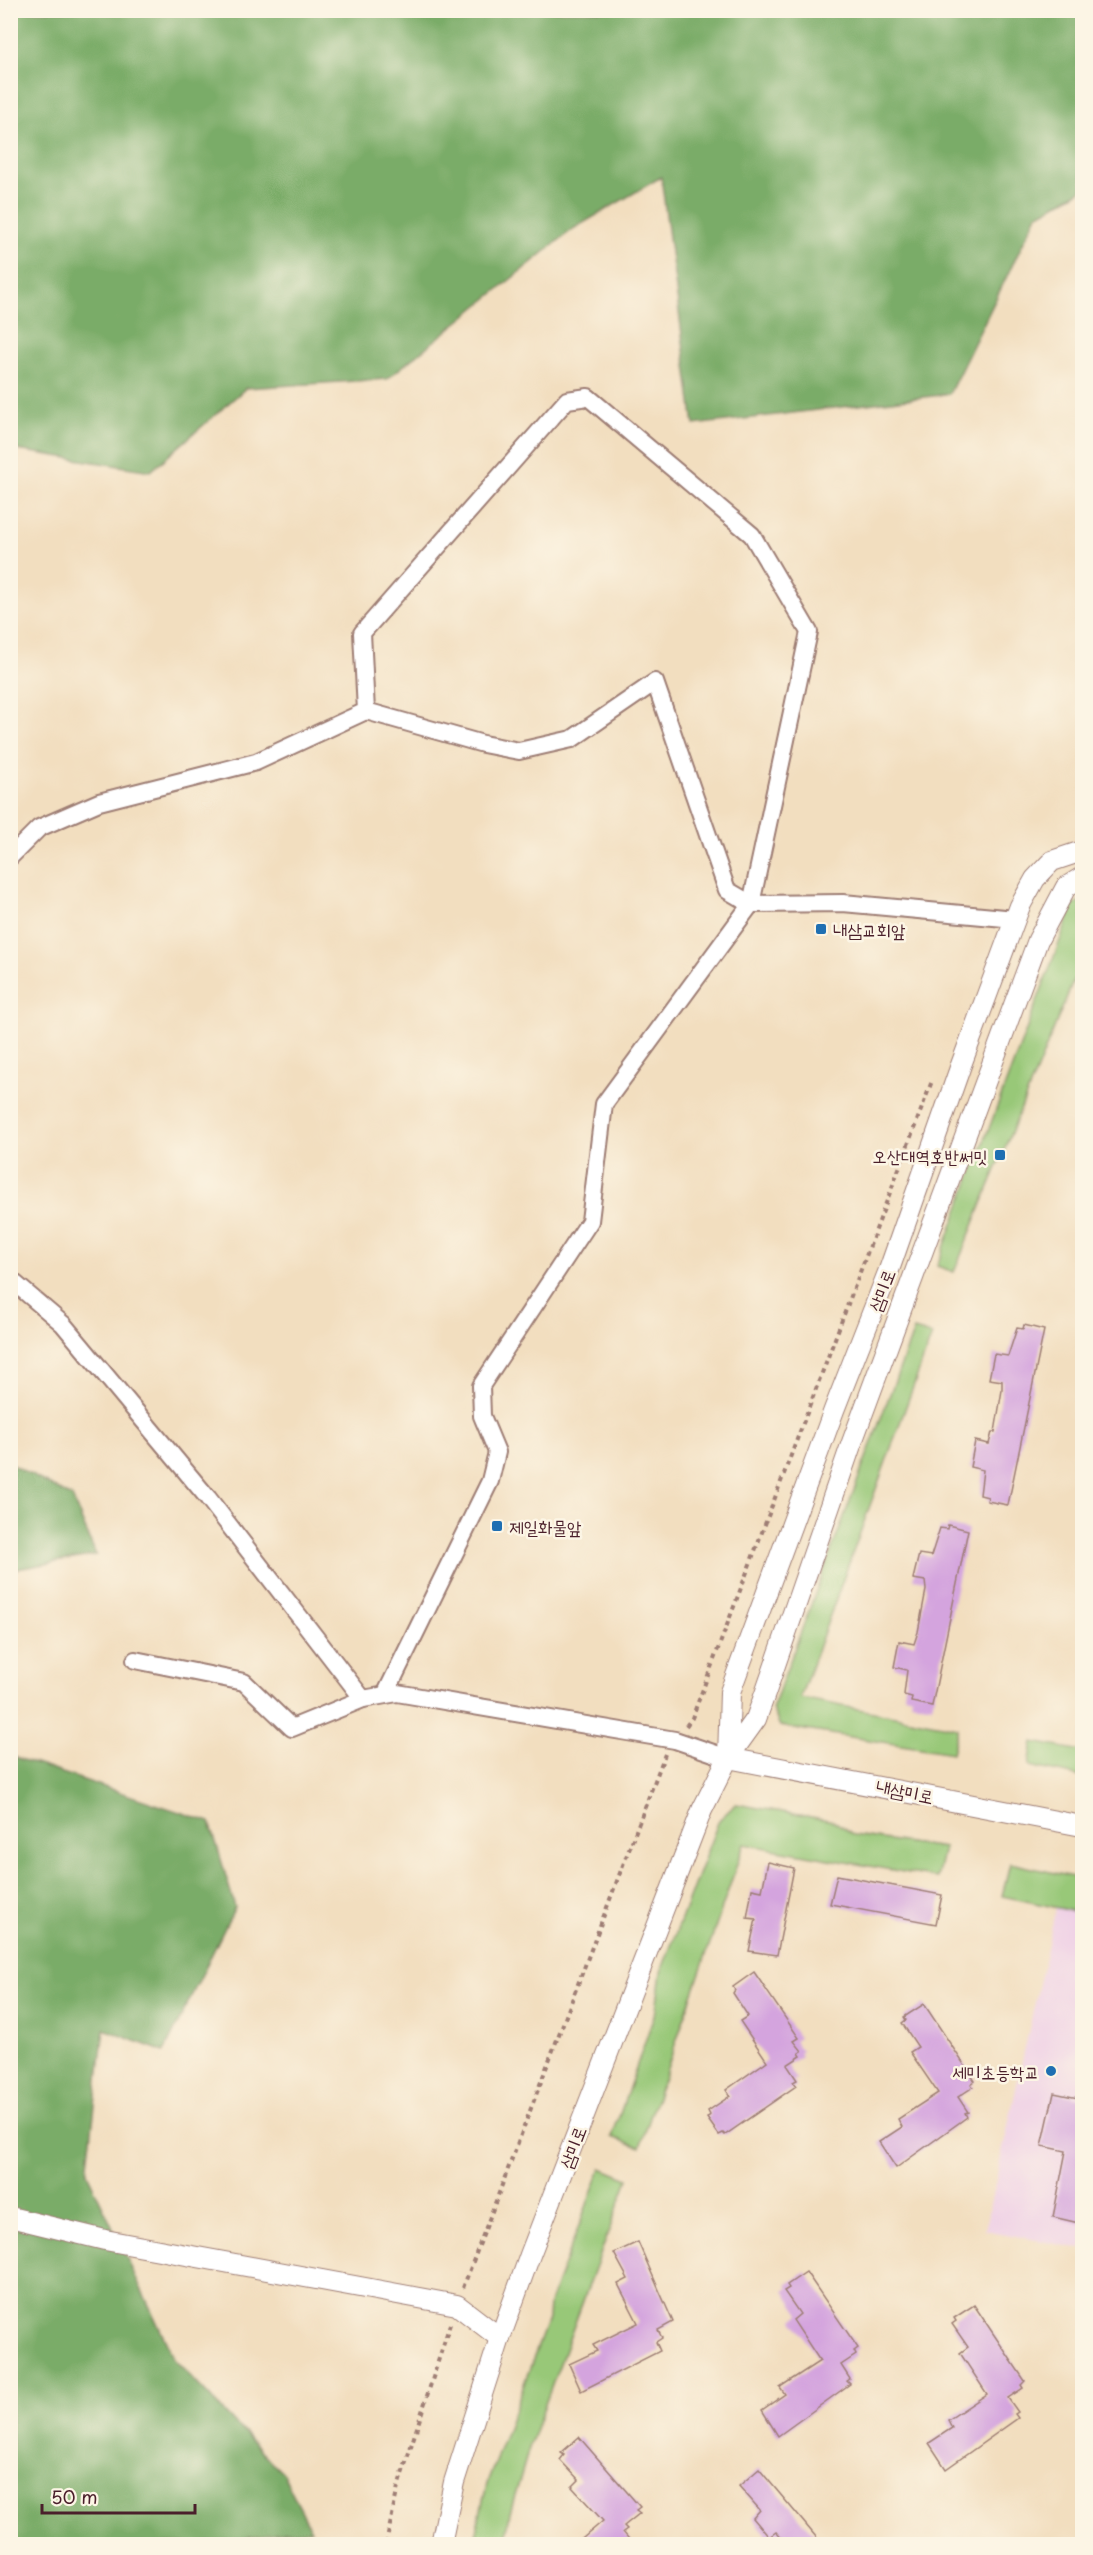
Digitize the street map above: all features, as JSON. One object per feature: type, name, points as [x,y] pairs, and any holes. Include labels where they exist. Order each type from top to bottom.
[{"type":"street","points":[[366,711],[362,633],[567,400],[588,397],[752,535],[809,632],[751,904],[604,1104],[590,1221],[481,1386],[482,1416],[497,1452],[490,1481],[384,1695]]},
{"type":"street","points":[[10,857],[39,828],[99,802],[256,762],[366,711],[483,744],[519,751],[572,739],[655,682],[727,890],[751,904],[843,903],[1015,919]]},
{"type":"street","name":"삼미로","points":[[728,1758],[730,1692],[834,1410],[889,1270],[1015,919],[1035,879],[1052,861],[1083,851]]},
{"type":"street","name":"삼미로","points":[[441,2544],[454,2482],[500,2338],[534,2244],[702,1810],[728,1758],[756,1719],[852,1445],[1038,940],[1066,887],[1083,877]]},
{"type":"street","points":[[10,1279],[63,1323],[207,1498],[363,1699]]},
{"type":"street","points":[[135,1660],[244,1682],[292,1728],[363,1699],[397,1693],[675,1740],[728,1758]]},
{"type":"street","name":"내삼미로","points":[[728,1758],[1083,1826]]},
{"type":"street","points":[[10,2217],[105,2240],[457,2305],[500,2338]]},
{"type":"path","points":[[386,2544],[398,2487],[442,2343],[666,1750],[692,1718],[935,1072]]},
{"type":"shaded area","name":"세미초등학교","points":[[1056,1907],[1082,1913],[1082,2249],[985,2230]]},
{"type":"green space","points":[[10,11],[1082,11],[1082,190],[1037,215],[949,394],[694,425],[661,177],[573,229],[387,379],[246,388],[151,471],[11,449]]},
{"type":"green space","points":[[1082,900],[1082,960],[954,1272],[937,1266],[1073,906]]},
{"type":"green space","points":[[914,1330],[932,1335],[800,1698],[958,1728],[952,1753],[780,1726],[772,1709]]},
{"type":"green space","points":[[11,1464],[72,1497],[96,1555],[11,1570]]},
{"type":"green space","points":[[1033,1742],[1082,1751],[1082,1777],[1029,1766]]},
{"type":"green space","points":[[11,1756],[210,1822],[235,1907],[164,2052],[104,2029],[87,2173],[174,2359],[283,2474],[311,2530],[196,2544],[11,2544]]},
{"type":"green space","points":[[736,1804],[834,1821],[854,1835],[944,1848],[937,1878],[744,1844],[640,2147],[612,2137],[656,2010],[661,1972],[719,1820]]},
{"type":"green space","points":[[1010,1863],[1082,1879],[1082,1913],[1002,1896]]},
{"type":"green space","points":[[601,2168],[628,2179],[530,2445],[510,2513],[505,2544],[473,2544],[487,2484],[548,2319],[549,2304]]},
{"type":"building","points":[[1024,1325],[1044,1330],[1008,1505],[987,1501],[988,1497],[980,1495],[983,1470],[970,1467],[975,1441],[989,1444],[992,1432],[995,1432],[1002,1381],[989,1379],[994,1354],[1008,1356],[1017,1328],[1023,1329]]},
{"type":"building","points":[[948,1525],[968,1530],[932,1706],[911,1702],[912,1697],[904,1695],[907,1670],[894,1667],[899,1641],[914,1644],[918,1632],[926,1590],[925,1581],[913,1579],[919,1554],[931,1556],[940,1528],[947,1529]]},
{"type":"building","points":[[768,1862],[794,1868],[777,1955],[749,1951],[756,1919],[747,1918],[752,1889],[762,1891]]},
{"type":"building","points":[[837,1875],[942,1895],[936,1924],[830,1904]]},
{"type":"building","points":[[754,1972],[799,2038],[794,2041],[802,2051],[799,2053],[801,2056],[787,2065],[797,2080],[793,2082],[796,2086],[725,2135],[723,2133],[719,2135],[707,2118],[710,2115],[708,2111],[730,2096],[726,2090],[767,2061],[740,2021],[748,2016],[733,1993],[735,1990],[733,1987]]},
{"type":"building","points":[[924,2004],[975,2081],[971,2084],[973,2087],[958,2097],[968,2112],[965,2113],[967,2117],[896,2168],[879,2142],[902,2127],[898,2119],[938,2093],[910,2052],[918,2047],[902,2023],[906,2020],[904,2017]]},
{"type":"building","points":[[1054,2093],[1083,2099],[1083,2224],[1053,2217],[1066,2151],[1042,2146]]},
{"type":"building","points":[[638,2242],[673,2322],[658,2330],[662,2338],[656,2342],[660,2351],[581,2391],[569,2364],[597,2351],[593,2345],[638,2323],[618,2284],[628,2279],[614,2253]]},
{"type":"building","points":[[806,2272],[858,2348],[854,2351],[856,2355],[841,2365],[850,2379],[847,2381],[850,2384],[778,2436],[762,2410],[785,2394],[780,2387],[820,2361],[793,2320],[800,2314],[784,2291],[789,2288],[787,2285]]},
{"type":"building","points":[[974,2305],[1025,2381],[1021,2385],[1023,2388],[1008,2398],[1018,2412],[1015,2414],[1018,2418],[946,2469],[929,2443],[952,2428],[948,2420],[987,2394],[960,2353],[968,2347],[952,2324],[956,2321],[954,2318]]},
{"type":"building","points":[[579,2437],[640,2507],[636,2510],[640,2513],[624,2526],[627,2529],[623,2532],[633,2544],[576,2544],[603,2521],[572,2487],[579,2480],[560,2460],[564,2455],[561,2453]]},
{"type":"building","points":[[759,2469],[822,2544],[787,2544],[776,2532],[769,2537],[753,2518],[760,2510],[739,2486]]},
{"type":"place","name":"내삼교회앞","points":[[821,929]]},
{"type":"place","name":"오산대역호반써밋","points":[[1000,1155]]},
{"type":"place","name":"제일화물앞","points":[[497,1526]]},
{"type":"place","name":"세미초등학교","points":[[1051,2071]]}]
